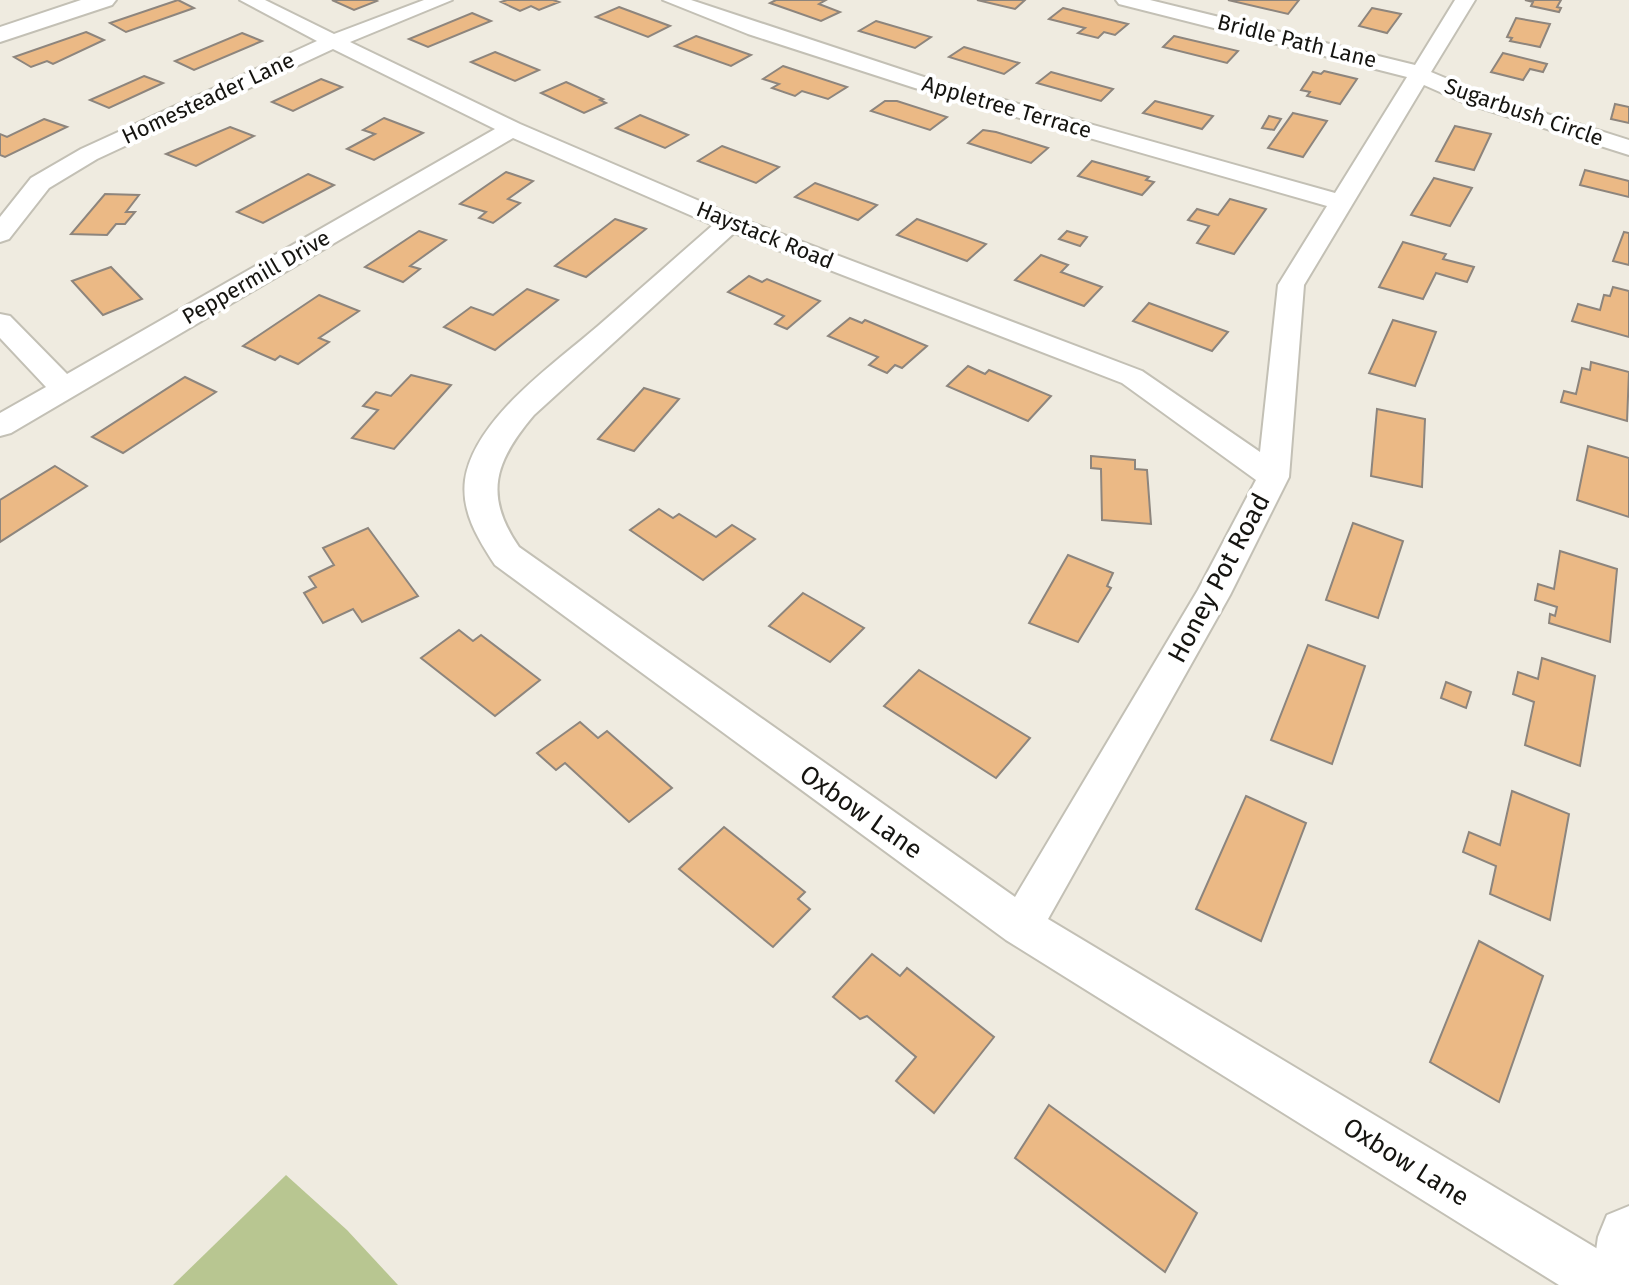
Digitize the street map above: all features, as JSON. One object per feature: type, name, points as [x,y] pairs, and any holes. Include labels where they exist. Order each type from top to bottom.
[{"type":"main road","points":[[0,35],[104,0]]},
{"type":"main road","points":[[1623,1285],[1629,1237]]},
{"type":"street","name":"Haystack Road","points":[[250,0],[512,129],[730,223],[1132,377],[1273,477]]},
{"type":"street","name":"Homesteader Lane","points":[[0,234],[33,190],[49,177],[125,135],[336,40],[442,0]]},
{"type":"street","name":"Appletree Terrace","points":[[673,0],[744,26],[999,106],[1344,203]]},
{"type":"street","name":"Bridle Path Lane","points":[[1126,0],[1158,3],[1399,66],[1420,75]]},
{"type":"street","name":"Honey Pot Road","points":[[1021,926],[1213,595],[1273,477],[1291,285],[1344,203],[1465,0]]},
{"type":"street","name":"Sugarbush Circle","points":[[1420,75],[1487,103],[1629,148]]},
{"type":"street","name":"Peppermill Drive","points":[[0,426],[512,129]]},
{"type":"street","name":"Oxbow Lane","points":[[730,223],[507,425],[486,459],[479,499],[492,537],[507,556],[531,577],[1021,926],[1607,1285]]},
{"type":"street","points":[[0,322],[64,388]]},
{"type":"green space","points":[[286,1175],[347,1230],[398,1285],[173,1285]]},
{"type":"building","points":[[178,0],[194,8],[126,32],[110,23]]},
{"type":"building","points":[[332,0],[375,0],[377,1],[354,10]]},
{"type":"building","points":[[776,0],[826,0],[819,4],[840,12],[821,21],[770,3]]},
{"type":"building","points":[[977,0],[1025,0],[1015,9]]},
{"type":"building","points":[[1228,0],[1299,0],[1288,14]]},
{"type":"building","points":[[1525,0],[1561,0],[1557,7],[1561,8],[1559,12],[1531,6],[1533,2]]},
{"type":"building","points":[[501,2],[559,2],[539,10],[531,6],[520,11]]},
{"type":"building","points":[[619,7],[670,26],[648,37],[596,17]]},
{"type":"building","points":[[1063,8],[1128,24],[1115,35],[1104,32],[1098,38],[1078,33],[1085,28],[1049,19]]},
{"type":"building","points":[[1372,8],[1401,14],[1387,33],[1359,26]]},
{"type":"building","points":[[472,13],[491,21],[428,47],[409,39]]},
{"type":"building","points":[[1516,18],[1550,24],[1540,47],[1510,41],[1512,38],[1507,37]]},
{"type":"building","points":[[876,21],[931,37],[915,48],[859,31]]},
{"type":"building","points":[[86,32],[104,40],[53,64],[47,61],[31,67],[14,57]]},
{"type":"building","points":[[242,33],[262,41],[194,70],[175,61]]},
{"type":"building","points":[[696,36],[751,55],[731,66],[675,46]]},
{"type":"building","points":[[1174,36],[1238,51],[1227,63],[1163,47]]},
{"type":"building","points":[[964,47],[1019,63],[1004,74],[949,57]]},
{"type":"building","points":[[495,52],[539,70],[515,81],[471,62]]},
{"type":"building","points":[[1503,53],[1547,64],[1543,72],[1530,69],[1523,80],[1491,72]]},
{"type":"building","points":[[783,66],[847,87],[828,99],[802,91],[795,96],[772,88],[779,84],[763,79]]},
{"type":"building","points":[[1324,71],[1357,79],[1340,104],[1307,96],[1310,92],[1301,90],[1313,72],[1321,74]]},
{"type":"building","points":[[1051,72],[1113,89],[1101,101],[1037,83]]},
{"type":"building","points":[[144,76],[163,83],[109,108],[90,100]]},
{"type":"building","points":[[321,79],[342,87],[293,111],[272,102]]},
{"type":"building","points":[[566,82],[606,103],[584,113],[541,93]]},
{"type":"building","points":[[885,101],[897,101],[947,117],[930,130],[871,111]]},
{"type":"building","points":[[1155,101],[1213,116],[1202,129],[1143,113]]},
{"type":"building","points":[[1615,104],[1629,107],[1629,123],[1611,119]]},
{"type":"building","points":[[1293,113],[1327,121],[1303,157],[1268,148]]},
{"type":"building","points":[[640,115],[688,135],[665,148],[616,128]]},
{"type":"building","points":[[1269,116],[1281,119],[1274,130],[1262,128]]},
{"type":"building","points":[[384,118],[423,133],[374,160],[347,149],[375,134],[363,130]]},
{"type":"building","points":[[44,119],[67,127],[5,157],[0,155],[0,134],[7,137]]},
{"type":"building","points":[[1455,126],[1491,134],[1474,170],[1436,161]]},
{"type":"building","points":[[230,127],[254,136],[196,166],[166,154]]},
{"type":"building","points":[[983,130],[1048,148],[1031,163],[968,143]]},
{"type":"building","points":[[722,146],[779,167],[756,183],[698,161]]},
{"type":"building","points":[[1092,161],[1149,177],[1146,180],[1154,182],[1142,195],[1078,176]]},
{"type":"building","points":[[1585,170],[1629,181],[1629,197],[1580,185]]},
{"type":"building","points":[[506,172],[533,181],[508,199],[520,203],[493,223],[479,218],[486,212],[460,204]]},
{"type":"building","points":[[308,174],[334,185],[263,223],[237,212]]},
{"type":"building","points":[[1434,178],[1472,188],[1450,226],[1411,215]]},
{"type":"building","points":[[815,183],[877,205],[858,220],[795,197]]},
{"type":"building","points":[[105,194],[139,195],[126,212],[135,212],[125,224],[116,224],[107,235],[71,234]]},
{"type":"building","points":[[1230,199],[1266,209],[1234,254],[1197,243],[1209,226],[1188,220],[1197,209],[1218,215]]},
{"type":"building","points":[[615,219],[646,229],[586,277],[555,266]]},
{"type":"building","points":[[917,219],[986,244],[967,261],[897,235]]},
{"type":"building","points":[[419,231],[446,240],[410,266],[420,269],[403,282],[365,267]]},
{"type":"building","points":[[1067,231],[1087,237],[1080,246],[1059,239]]},
{"type":"building","points":[[1624,232],[1629,233],[1629,265],[1613,261]]},
{"type":"building","points":[[1403,242],[1446,254],[1443,259],[1474,267],[1467,282],[1436,273],[1423,299],[1379,287]]},
{"type":"building","points":[[1041,255],[1068,265],[1061,272],[1102,287],[1084,306],[1015,280]]},
{"type":"building","points":[[111,267],[142,299],[103,315],[72,281]]},
{"type":"building","points":[[749,276],[762,282],[767,279],[820,301],[787,329],[775,324],[784,316],[728,292]]},
{"type":"building","points":[[1613,287],[1629,291],[1629,337],[1572,321],[1578,304],[1600,310],[1604,295],[1610,296]]},
{"type":"building","points":[[527,289],[558,300],[495,350],[444,327],[471,307],[493,315]]},
{"type":"building","points":[[319,295],[359,311],[319,338],[329,342],[298,364],[280,356],[275,360],[243,346]]},
{"type":"building","points":[[1149,303],[1228,332],[1212,351],[1133,321]]},
{"type":"building","points":[[850,318],[862,323],[865,320],[927,346],[902,368],[895,365],[887,373],[869,365],[878,357],[828,336]]},
{"type":"building","points":[[1393,320],[1436,332],[1415,386],[1369,373]]},
{"type":"building","points":[[1591,362],[1629,372],[1627,421],[1561,402],[1564,391],[1576,394],[1582,368],[1590,370]]},
{"type":"building","points":[[968,366],[985,374],[989,370],[1051,396],[1028,421],[947,386]]},
{"type":"building","points":[[411,375],[451,385],[394,449],[352,438],[378,410],[363,406],[376,392],[391,396]]},
{"type":"building","points":[[185,377],[216,392],[123,453],[92,437]]},
{"type":"building","points":[[644,388],[679,399],[634,451],[598,439]]},
{"type":"building","points":[[1377,409],[1425,419],[1422,487],[1371,476]]},
{"type":"building","points":[[1588,446],[1629,458],[1629,517],[1577,500]]},
{"type":"building","points":[[1091,456],[1135,460],[1135,469],[1147,470],[1151,524],[1102,520],[1101,469],[1091,468]]},
{"type":"building","points":[[55,466],[87,486],[0,542],[0,500]]},
{"type":"building","points":[[659,509],[673,518],[679,514],[716,537],[732,525],[755,539],[703,580],[630,530]]},
{"type":"building","points":[[1353,523],[1403,541],[1378,618],[1326,600]]},
{"type":"building","points":[[368,528],[418,596],[362,622],[353,609],[323,623],[304,593],[316,587],[309,577],[334,565],[323,548]]},
{"type":"building","points":[[1560,551],[1617,569],[1610,642],[1549,623],[1550,614],[1555,616],[1557,607],[1535,600],[1538,584],[1554,589]]},
{"type":"building","points":[[1068,555],[1113,573],[1107,586],[1111,588],[1078,642],[1029,623]]},
{"type":"building","points":[[803,593],[864,628],[830,662],[769,626]]},
{"type":"building","points":[[459,630],[473,641],[481,635],[540,680],[495,716],[421,658]]},
{"type":"building","points":[[1308,645],[1365,666],[1332,764],[1271,740]]},
{"type":"building","points":[[1542,658],[1595,676],[1580,766],[1525,745],[1534,702],[1513,694],[1518,672],[1538,679]]},
{"type":"building","points":[[919,670],[1030,738],[996,778],[884,706]]},
{"type":"building","points":[[1446,682],[1471,692],[1466,708],[1441,698]]},
{"type":"building","points":[[580,722],[598,738],[607,731],[672,788],[629,822],[565,763],[556,770],[537,753]]},
{"type":"building","points":[[1512,791],[1569,814],[1550,920],[1490,894],[1496,866],[1463,852],[1469,832],[1500,845]]},
{"type":"building","points":[[1246,796],[1306,823],[1261,941],[1196,909]]},
{"type":"building","points":[[724,827],[805,892],[798,899],[810,909],[773,947],[679,869]]},
{"type":"building","points":[[1479,941],[1543,976],[1499,1102],[1430,1062]]},
{"type":"building","points":[[872,954],[900,976],[907,968],[994,1037],[934,1113],[896,1081],[916,1057],[867,1016],[860,1019],[833,997]]},
{"type":"building","points":[[1049,1105],[1197,1213],[1165,1272],[1015,1158]]}]
